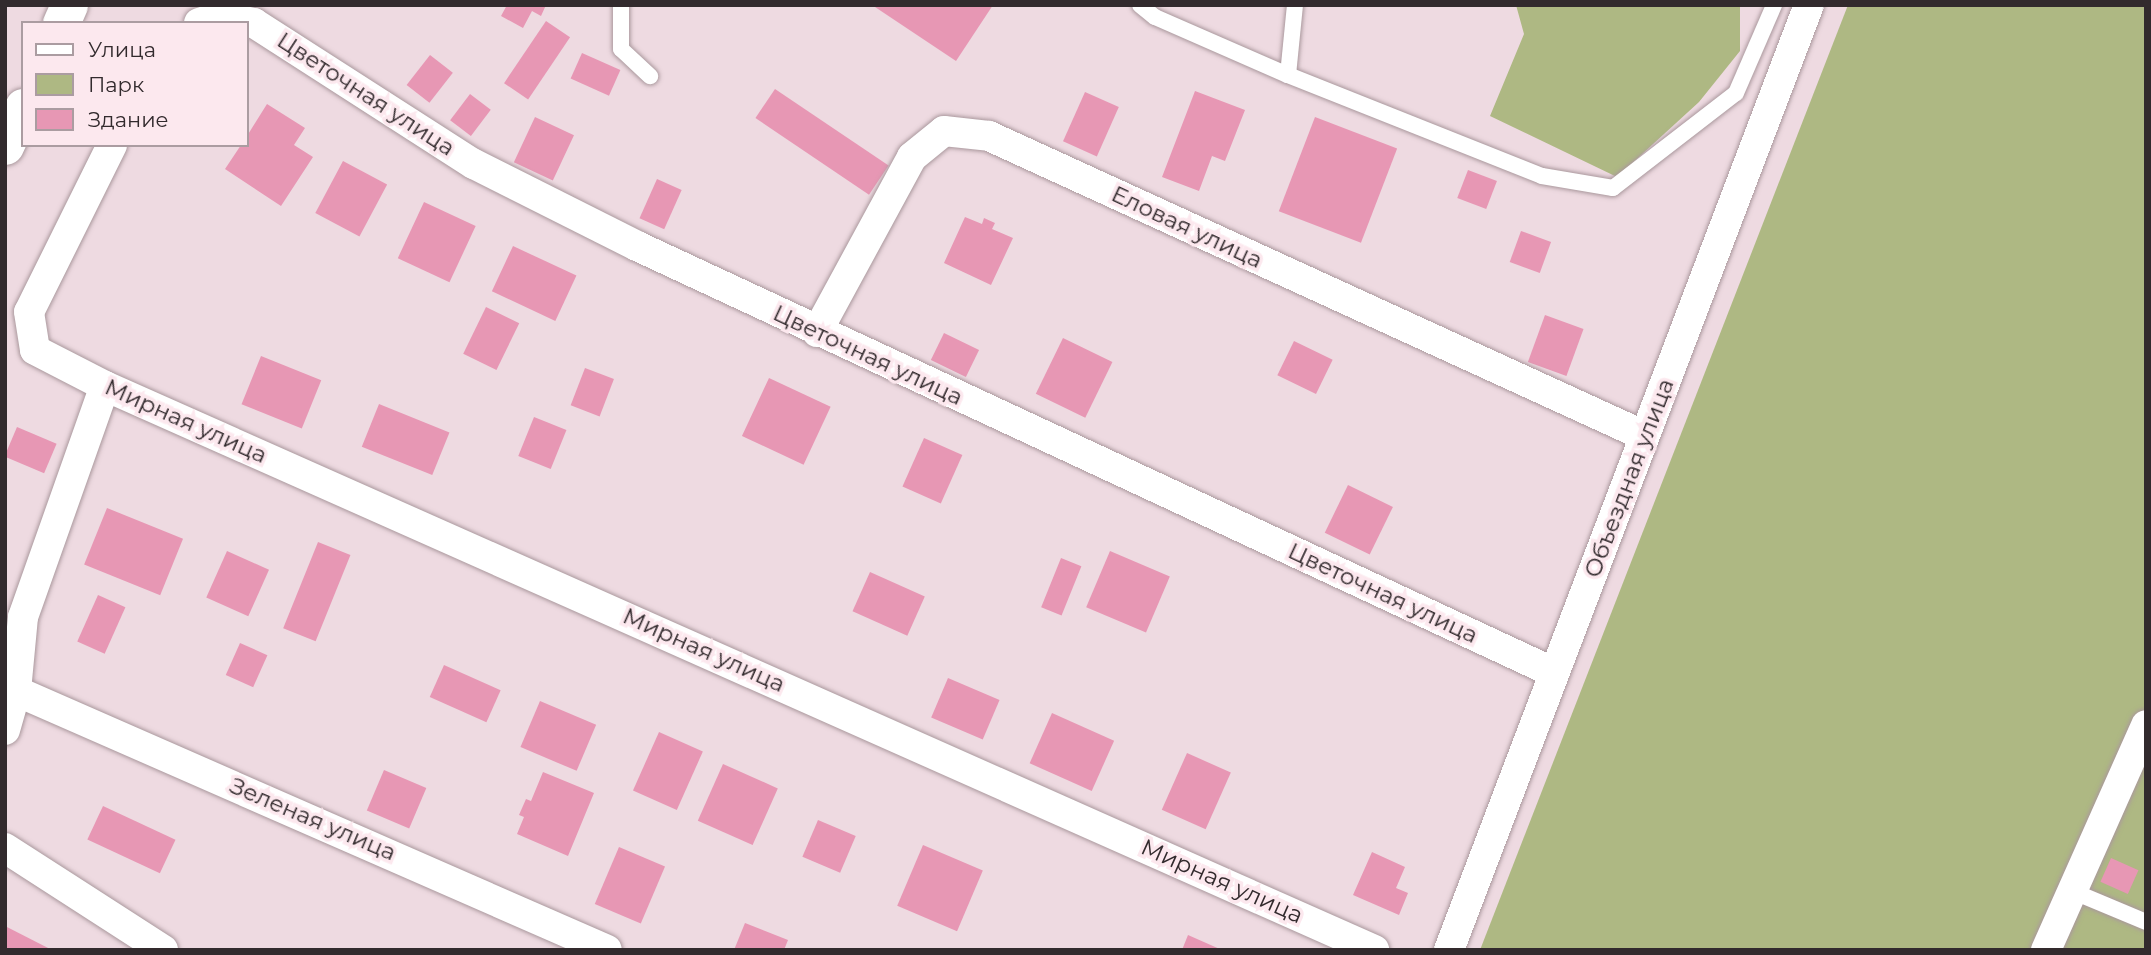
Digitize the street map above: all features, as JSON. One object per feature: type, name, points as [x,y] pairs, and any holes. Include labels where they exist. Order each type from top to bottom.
[{"type":"street","points":[[62,21],[69,5]]},
{"type":"street","name":"Объездная улица","points":[[1449,950],[1809,5]]},
{"type":"street","name":"Цветочная улица","points":[[205,21],[221,16],[245,21]]},
{"type":"street","name":"Цветочная улица","points":[[248,22],[254,23],[474,164],[817,332],[1555,673]]},
{"type":"street","points":[[5,146],[21,111]]},
{"type":"street","name":"Еловая улица","points":[[817,332],[912,157],[944,131],[989,135],[1645,436]]},
{"type":"street","name":"Мирная улица","points":[[111,147],[29,312],[35,350],[105,386],[1374,950]]},
{"type":"street","points":[[5,730],[16,691],[23,617],[105,386]]},
{"type":"street","name":"Зеленая улица","points":[[16,691],[607,950]]},
{"type":"street","points":[[2046,950],[2146,725]]},
{"type":"street","points":[[5,848],[163,950]]},
{"type":"lane","points":[[621,5],[621,50],[650,76]]},
{"type":"lane","points":[[1139,5],[1154,17],[1288,75],[1542,176],[1613,188],[1736,93],[1774,5]]},
{"type":"lane","points":[[1288,75],[1295,5]]},
{"type":"lane","points":[[2072,891],[2146,922]]},
{"type":"green space","points":[[1516,5],[1740,5],[1740,51],[1699,102],[1617,177],[1490,116],[1524,34]]},
{"type":"green space","points":[[1848,5],[2146,5],[2146,950],[1480,950]]},
{"type":"building","points":[[507,5],[546,5],[541,16],[532,11],[523,28],[501,16]]},
{"type":"building","points":[[872,5],[993,5],[956,61]]},
{"type":"building","points":[[546,21],[570,37],[528,99],[504,83]]},
{"type":"building","points":[[582,53],[620,70],[609,96],[571,79]]},
{"type":"building","points":[[430,55],[453,73],[429,103],[407,85]]},
{"type":"building","points":[[775,89],[889,166],[869,195],[755,118]]},
{"type":"building","points":[[1195,91],[1245,110],[1225,161],[1212,156],[1199,191],[1162,177]]},
{"type":"building","points":[[1085,92],[1119,107],[1097,156],[1063,141]]},
{"type":"building","points":[[470,94],[491,110],[471,136],[450,120]]},
{"type":"building","points":[[267,104],[305,128],[294,145],[313,157],[281,206],[225,169],[240,147],[248,147],[248,134]]},
{"type":"building","points":[[535,117],[574,135],[553,180],[514,162]]},
{"type":"building","points":[[1315,117],[1397,149],[1361,243],[1279,211]]},
{"type":"building","points":[[343,161],[387,184],[359,237],[315,213]]},
{"type":"building","points":[[1468,170],[1497,181],[1486,209],[1457,198]]},
{"type":"building","points":[[657,179],[682,190],[664,229],[640,218]]},
{"type":"building","points":[[424,202],[476,226],[449,282],[398,258]]},
{"type":"building","points":[[965,217],[982,224],[984,218],[995,223],[992,229],[1013,238],[991,285],[944,263]]},
{"type":"building","points":[[1521,231],[1551,242],[1540,273],[1510,262]]},
{"type":"building","points":[[513,246],[576,276],[555,321],[492,291]]},
{"type":"building","points":[[486,307],[519,323],[496,370],[463,354]]},
{"type":"building","points":[[1545,315],[1584,329],[1566,376],[1528,362]]},
{"type":"building","points":[[944,333],[979,350],[966,377],[931,360]]},
{"type":"building","points":[[1063,338],[1112,362],[1085,418],[1036,394]]},
{"type":"building","points":[[1294,341],[1333,360],[1316,394],[1277,375]]},
{"type":"building","points":[[261,356],[321,380],[302,429],[242,404]]},
{"type":"building","points":[[585,368],[614,379],[600,416],[571,405]]},
{"type":"building","points":[[769,378],[831,407],[804,465],[742,436]]},
{"type":"building","points":[[379,404],[449,432],[432,475],[362,447]]},
{"type":"building","points":[[534,417],[566,430],[551,469],[518,456]]},
{"type":"building","points":[[17,427],[57,444],[44,473],[5,457]]},
{"type":"building","points":[[924,438],[962,455],[941,504],[902,486]]},
{"type":"building","points":[[1348,485],[1393,507],[1370,555],[1325,533]]},
{"type":"building","points":[[107,508],[183,539],[160,595],[84,565]]},
{"type":"building","points":[[318,542],[350,555],[316,641],[283,628]]},
{"type":"building","points":[[227,551],[269,570],[248,616],[206,598]]},
{"type":"building","points":[[1110,551],[1170,576],[1146,633],[1086,607]]},
{"type":"building","points":[[1061,558],[1081,566],[1062,615],[1041,607]]},
{"type":"building","points":[[870,572],[925,596],[907,636],[853,611]]},
{"type":"building","points":[[98,595],[125,607],[105,654],[77,642]]},
{"type":"building","points":[[240,643],[267,655],[253,687],[226,675]]},
{"type":"building","points":[[444,665],[501,690],[486,722],[430,697]]},
{"type":"building","points":[[948,678],[1000,700],[983,739],[931,718]]},
{"type":"building","points":[[540,701],[596,725],[577,771],[520,747]]},
{"type":"building","points":[[1052,713],[1114,741],[1092,791],[1030,763]]},
{"type":"building","points":[[659,732],[703,752],[677,810],[633,790]]},
{"type":"building","points":[[1187,753],[1231,773],[1206,829],[1162,810]]},
{"type":"building","points":[[723,764],[778,788],[753,845],[698,821]]},
{"type":"building","points":[[384,770],[426,788],[409,828],[367,811]]},
{"type":"building","points":[[543,772],[594,793],[568,856],[517,834],[524,817],[519,815],[526,799],[531,801]]},
{"type":"building","points":[[103,806],[176,840],[160,873],[87,840]]},
{"type":"building","points":[[818,820],[856,836],[840,873],[802,857]]},
{"type":"building","points":[[923,845],[983,870],[957,931],[897,906]]},
{"type":"building","points":[[619,847],[665,867],[641,924],[595,904]]},
{"type":"building","points":[[1372,852],[1405,867],[1396,888],[1408,893],[1399,915],[1353,895]]},
{"type":"building","points":[[2111,858],[2138,870],[2128,894],[2100,882]]},
{"type":"building","points":[[745,923],[788,940],[784,950],[734,950]]},
{"type":"building","points":[[5,926],[52,950],[5,950]]},
{"type":"building","points":[[1188,935],[1222,950],[1182,950]]}]
